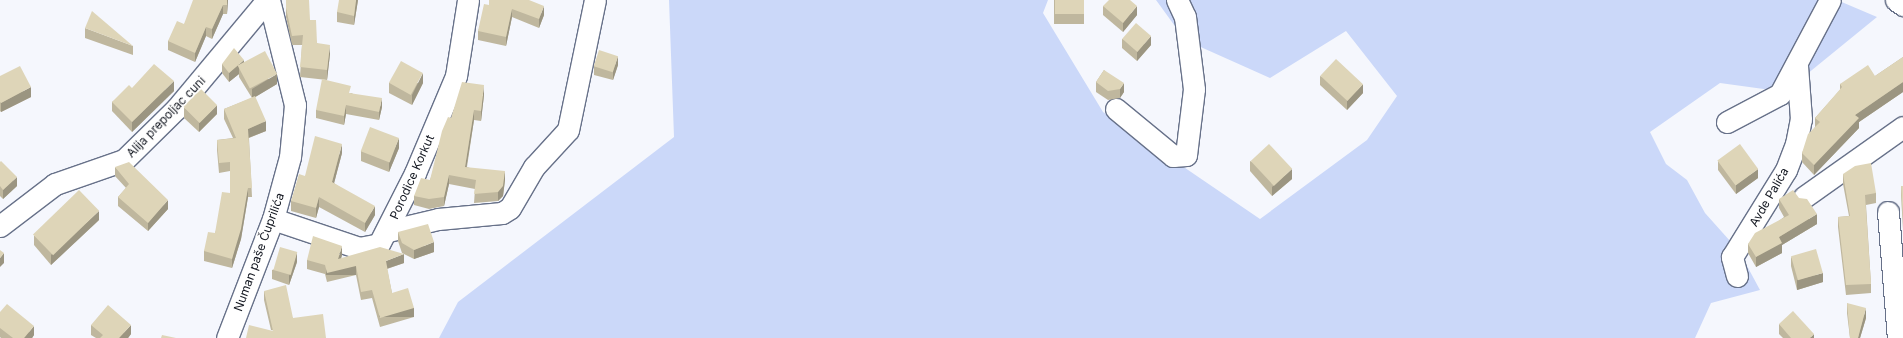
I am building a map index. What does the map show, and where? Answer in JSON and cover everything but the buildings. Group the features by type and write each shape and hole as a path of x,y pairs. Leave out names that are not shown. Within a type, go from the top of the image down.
{"street":[{"name":"Numan paše Čuprilića","path":"227,338 273,219 290,158 295,105 268,0"},
{"name":"Alija prepoljac cuni","path":"0,226 55,184 124,160 224,55 268,0"},
{"name":"Porodice Korkut","path":"273,219 359,248 379,244 388,231 456,76 468,0"},
{"path":"388,231 510,208 534,167 568,130 595,0"},
{"path":"1116,109 1172,156 1186,155 1194,89 1185,17 1177,0"},
{"path":"1727,122 1780,94 1797,66 1830,0"},
{"name":"Avde Palića","path":"1737,276 1732,257 1786,170 1796,144 1801,119 1797,66"},
{"path":"1804,197 1903,127"},
{"path":"1888,212 1898,338"}],"shaded area":[{"path":"669,0 1048,0 1043,13 1103,112 1260,219 1367,140 1397,96 1346,31 1270,78 1185,40 1156,0 1837,0 1877,17 1785,92 1720,83 1650,132 1666,164 1687,180 1705,213 1739,251 1760,290 1711,303 1695,338 439,338 458,302 674,137"}]}
